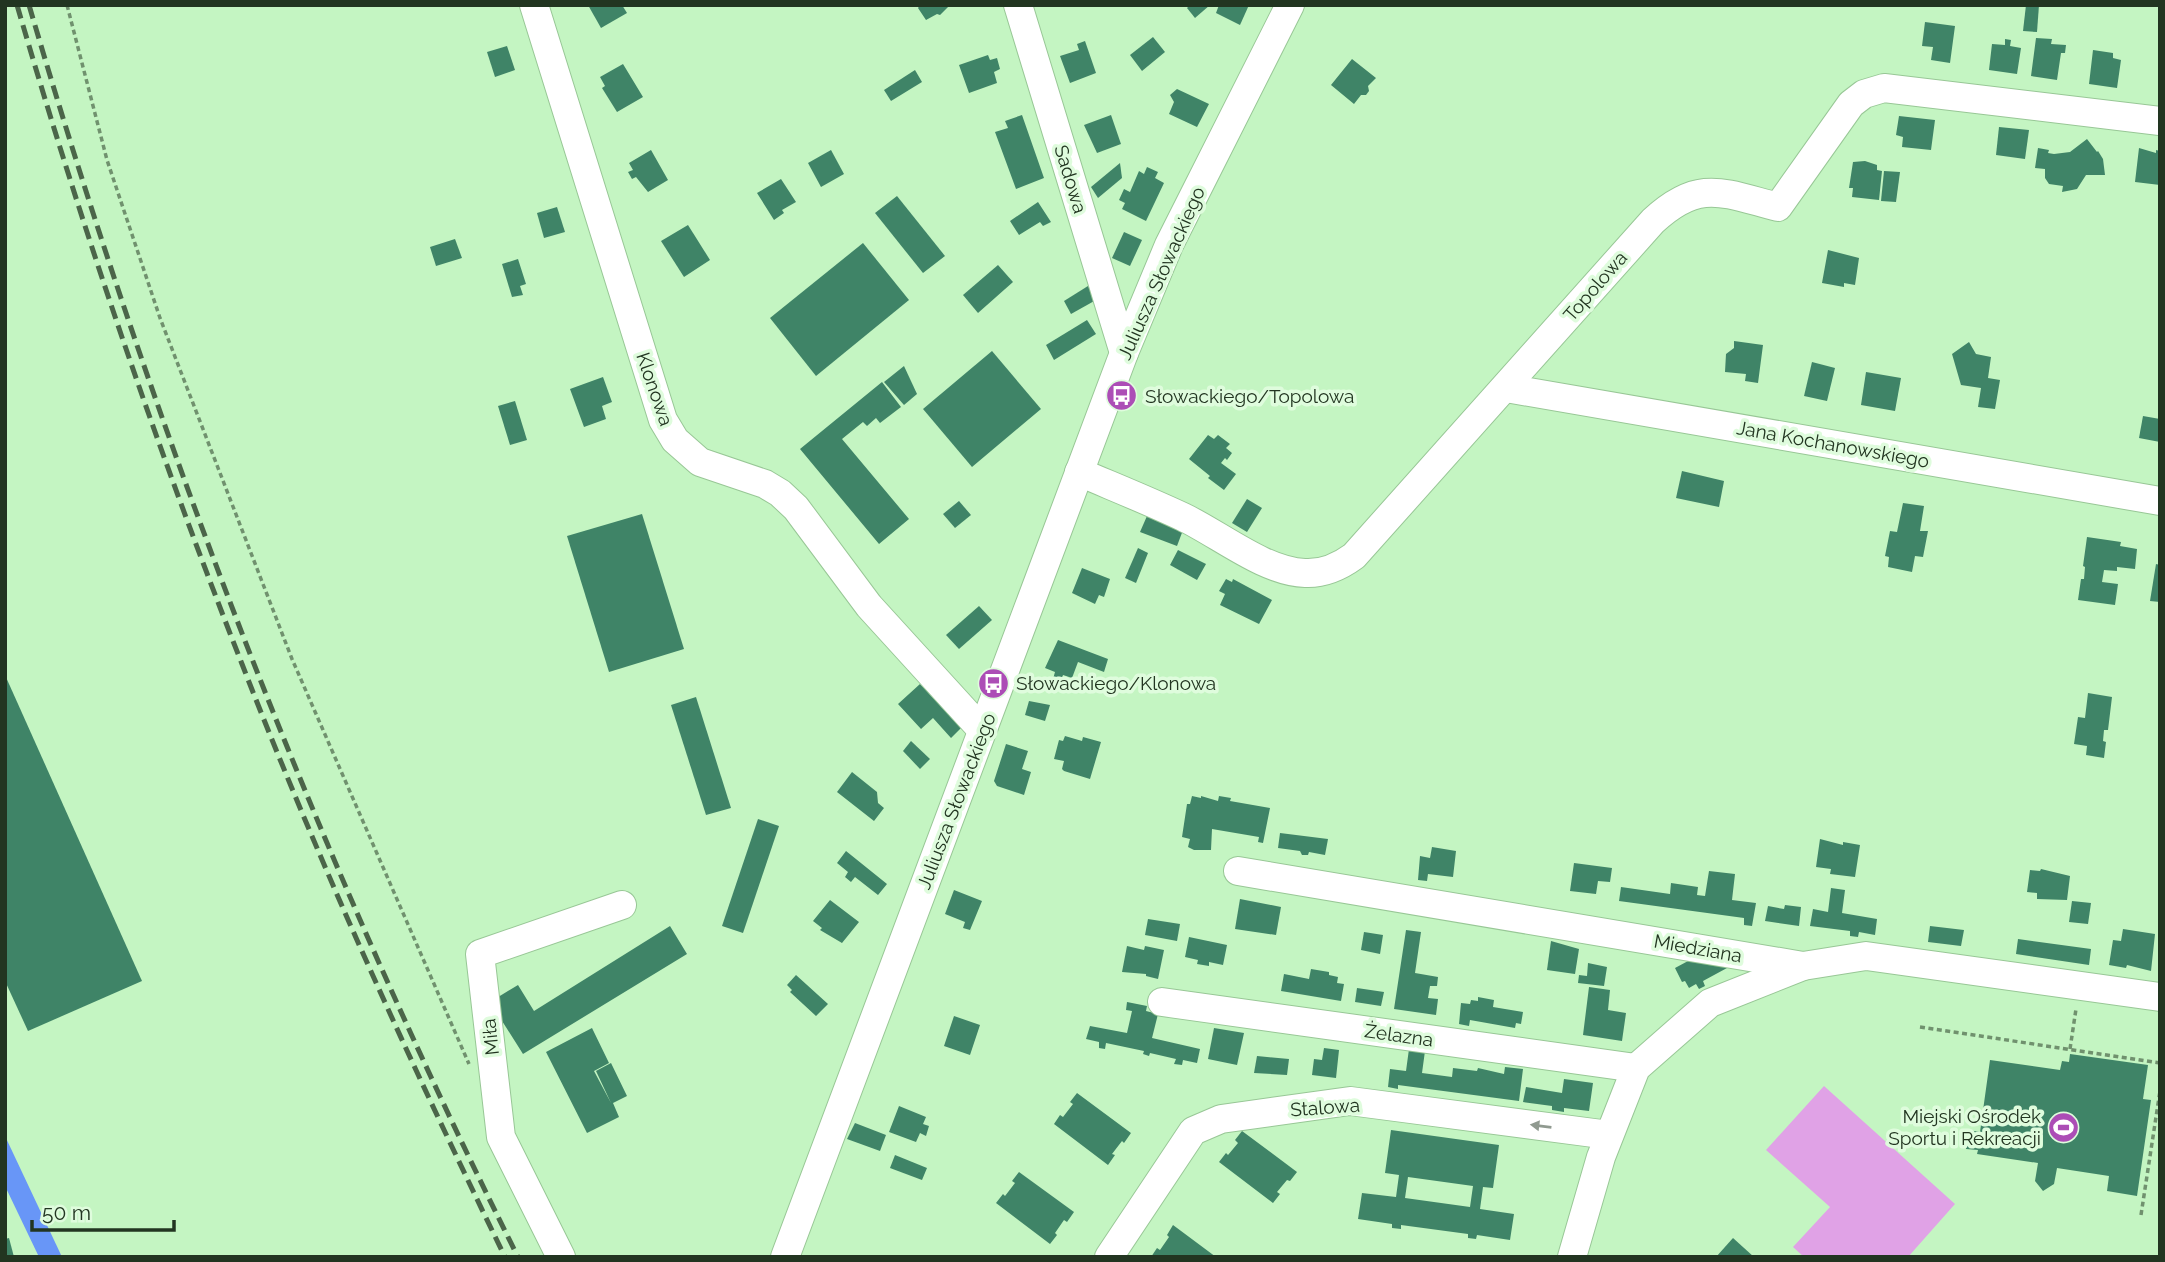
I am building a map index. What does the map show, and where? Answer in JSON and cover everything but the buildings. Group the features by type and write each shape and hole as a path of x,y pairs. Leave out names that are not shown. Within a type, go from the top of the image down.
{"street":[{"name":"Klonowa","path":"534,5 663,420 675,439 700,462 765,484 780,492 796,508 869,606 982,730"},
{"name":"Sadowa","path":"1018,5 1124,353"},
{"name":"Juliusza Słowackiego","path":"785,1257 1124,353 1169,245 1290,5"},
{"name":"Topolowa","path":"1079,472 1184,517 1271,565 1302,573 1317,573 1342,565 1354,556 1672,203 1693,194 1717,192 1778,207 1851,104 1864,94 1884,88 2160,121"},
{"name":"Jana Kochanowskiego","path":"1506,388 2160,501"},
{"name":"Miedziana","path":"1238,871 1803,966 1866,956 2160,997"},
{"name":"Miła","path":"561,1257 501,1137 480,954 622,905"},
{"path":"1572,1257 1609,1135 1636,1068 1710,1003 1803,966"},
{"name":"Żelazna","path":"1163,1002 1636,1068"},
{"name":"Stalowa","path":"1109,1257 1193,1131 1221,1119 1350,1101 1609,1135"}],"path":[{"path":"67,5 107,160 160,318 292,659 474,1075"},
{"path":"2070,1049 2079,986"},
{"path":"1920,1027 2160,1063"},
{"path":"2141,1215 2160,1091"}],"shaded area":[{"path":"1824,1086 1955,1204 1908,1257 1804,1257 1793,1247 1830,1207 1766,1150"}],"water":[{"path":"5,1136 62,1257 39,1257 5,1186"}],"railway":[{"path":"17,5 122,337 242,664 367,963 505,1257"},
{"path":"29,5 130,326 245,642 375,953 444,1106 518,1257"}],"place":[{"name":"Słowackiego/Topolowa","path":"1122,396"},
{"name":"Słowackiego/Klonowa","path":"993,683"},
{"name":"Miejski Ośrodek Sportu i Rekreacji","path":"2064,1127"}]}
